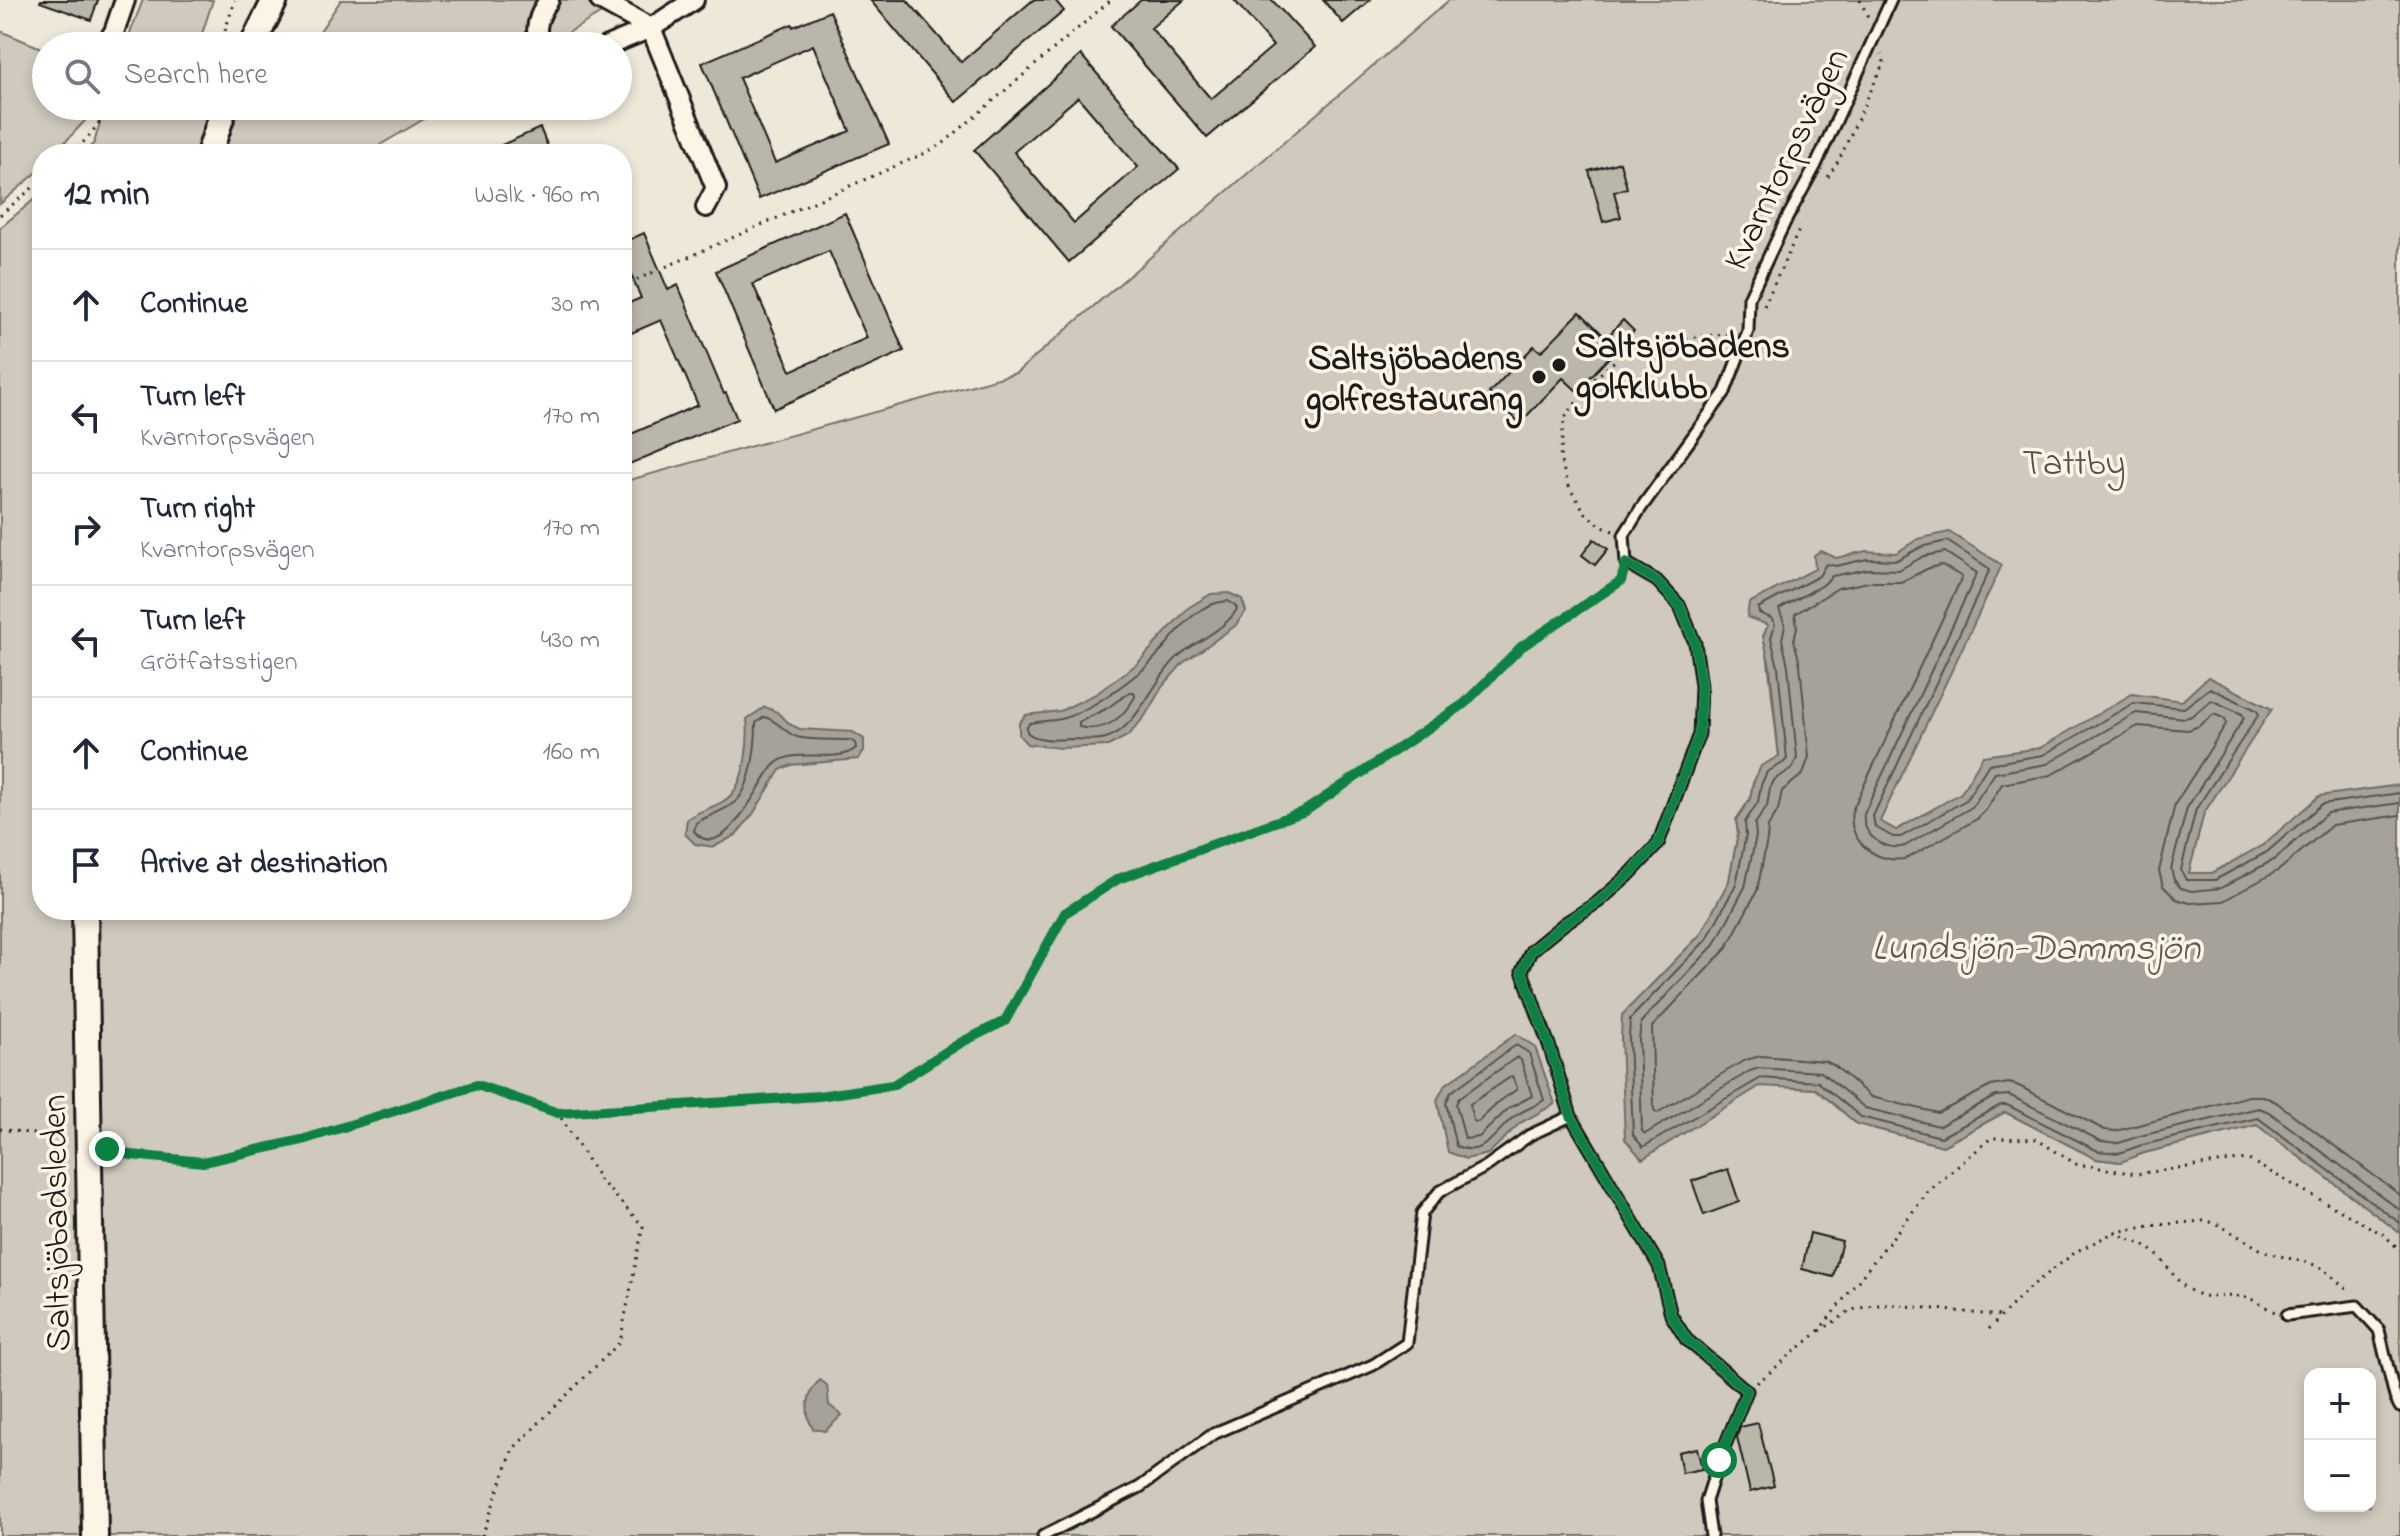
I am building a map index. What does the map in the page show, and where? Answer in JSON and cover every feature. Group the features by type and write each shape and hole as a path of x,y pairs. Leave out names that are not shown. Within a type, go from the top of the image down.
{"main road":[{"path":"247,32 256,0"},
{"path":"259,32 275,0"},
{"path":"212,144 220,120"},
{"name":"Saltsjöbadsleden","path":"85,920 95,1536"}],"street":[{"path":"114,32 125,0"},
{"path":"536,32 541,11 549,0"},
{"path":"600,0 651,28 716,188 706,207"},
{"path":"632,36 651,28 694,0"}],"lane":[{"name":"Kvarntorpsvägen","path":"1624,535 1725,392 1748,331 1749,298 1816,165 1891,0"},
{"path":"1624,535 1626,563 1657,581 1680,606 1695,643 1701,686 1699,734 1658,844 1598,902 1565,923 1531,951 1522,971 1571,1116 1659,1266 1671,1315 1686,1339 1747,1391 1706,1501 1711,1536"},
{"path":"1043,1536 1140,1487 1213,1434 1373,1365 1407,1343 1422,1213 1439,1192 1487,1166 1530,1135 1571,1116"},
{"path":"2287,1315 2357,1306 2379,1330 2400,1407"}],"path":[{"path":"225,32 235,0"},
{"path":"632,282 937,146 1111,0"},
{"path":"81,144 101,120"},
{"path":"0,215 32,188"},
{"path":"1624,535 1603,527 1587,515 1570,489 1560,459 1564,419 1591,382 1627,350 1668,340 1748,331"},
{"path":"107,1149 131,1155 203,1162 302,1140 477,1085 558,1113 819,1096 893,1085 962,1042 1005,1021 1065,913 1118,879 1305,811 1464,704 1521,647 1621,581 1626,563"},
{"path":"482,1536 513,1449 620,1342 643,1226 600,1180 558,1113"},
{"path":"0,1129 61,1138"},
{"path":"1817,1333 1929,1191 1991,1138 2036,1139 2076,1164 2136,1174 2247,1159 2384,1235 2400,1250"},
{"path":"1989,1329 2029,1288 2077,1251 2115,1232 2203,1221 2216,1223 2265,1252 2319,1266 2345,1287 2357,1306"},
{"path":"2115,1232 2150,1249 2194,1294 2209,1298 2252,1299 2287,1315"},
{"path":"1747,1391 1817,1333 1852,1310 1873,1305 1898,1305 2003,1317"}],"green space":[{"path":"143,0 213,0 203,32 130,32"},
{"path":"341,0 623,0 569,32 319,32"},
{"name":"Tattby","path":"1449,0 2400,0 2400,1022 1865,963 1767,653 1779,757 1753,783 1750,799 1736,820 1738,833 1729,881 1700,935 1622,1015 1642,1159 1760,1085 1816,1089 1857,1124 1943,1146 2005,1112 2096,1159 2120,1162 2144,1153 2257,1125 2400,1233 2400,1536 0,1536 0,228 32,201 32,920 632,920 632,479 1016,373"},
{"path":"0,31 32,44 32,120 86,120 63,144 32,144 32,177 0,204"},
{"path":"101,120 422,120 382,144 94,143"}],"water":[{"name":"Lundsjön-Dammsjön","path":"1949,532 2002,565 1880,821 1896,830 1961,793 1983,756 2040,748 2132,694 2182,701 2208,677 2272,709 2204,813 2189,873 2212,873 2263,845 2319,796 2400,785 2400,1233 2257,1125 2144,1153 2121,1162 2096,1159 2005,1112 1943,1146 1857,1124 1816,1089 1760,1086 1642,1159 1625,1139 1622,1015 1700,935 1729,881 1738,833 1736,820 1750,799 1761,766 1779,756 1770,667 1763,636 1768,625 1747,617 1749,603 1815,569 1814,555 1821,551 1836,558 1866,551 1896,553 1918,539"},
{"path":"1229,593 1242,599 1246,611 1235,626 1183,663 1162,687 1145,716 1129,735 1108,746 1060,748 1027,744 1019,735 1019,723 1026,715 1060,711 1096,694 1137,664 1188,608 1211,594"},
{"path":"765,707 800,729 853,732 864,739 864,751 858,759 791,765 780,770 736,835 714,847 695,844 685,834 687,819 722,802 737,787 747,747 747,719"},
{"path":"1516,1034 1535,1047 1555,1104 1520,1123 1488,1154 1466,1159 1448,1152 1437,1100 1445,1085"},
{"path":"820,1380 827,1385 829,1405 842,1415 825,1431 813,1429 808,1410 809,1397"}],"building":[{"path":"41,0 98,0 91,20"},
{"path":"870,0 907,0 961,62 1033,0 1055,0 1064,11 956,102"},
{"path":"1141,0 1184,0 1151,28 1211,99 1273,46 1234,0 1272,0 1315,47 1207,138 1111,26"},
{"path":"1323,0 1370,0 1343,23"},
{"path":"830,11 889,144 759,199 702,63 792,24 793,27","holes":["813,45 850,131 775,163 739,78"]},
{"path":"1081,55 1179,169 1069,262 974,150","holes":["1078,97 1138,167 1074,223 1014,152"]},
{"path":"540,128 547,144 504,144"},
{"path":"1620,162 1627,188 1614,192 1621,217 1603,222 1589,171"},
{"path":"845,213 904,351 774,409 716,271","holes":["829,251 867,338 791,371 753,284"]},
{"path":"644,233 668,290 678,285 737,419 632,463 632,434 698,405 661,320 632,333 632,302 641,298 632,277 632,238"},
{"name":"Saltsjöbadens golfklubb","path":"1580,312 1606,338 1623,320 1634,331 1577,391 1563,378 1520,423 1489,393 1534,346 1541,352"},
{"path":"1594,539 1608,549 1595,565 1582,555"},
{"path":"1728,1169 1739,1202 1704,1215 1692,1181"},
{"path":"1810,1233 1842,1241 1833,1277 1802,1269"},
{"path":"1758,1423 1774,1486 1750,1492 1737,1437 1740,1427"},
{"path":"1697,1448 1702,1469 1682,1473 1678,1452"}],"place":[{"name":"Saltsjöbadens golfklubb","path":"1559,365"},
{"name":"Saltsjöbadens golfrestaurang","path":"1539,377"}],"route":[{"path":"107,1149 131,1155 203,1162 302,1140 477,1085 558,1113 819,1096 893,1085 962,1042 1005,1021 1065,913 1118,879 1305,811 1464,704 1521,647 1621,581 1626,563 1657,581 1680,606 1695,643 1701,686 1699,734 1658,844 1598,902 1565,923 1531,951 1522,971 1571,1116 1659,1266 1671,1315 1686,1339 1747,1391 1719,1460"}]}
